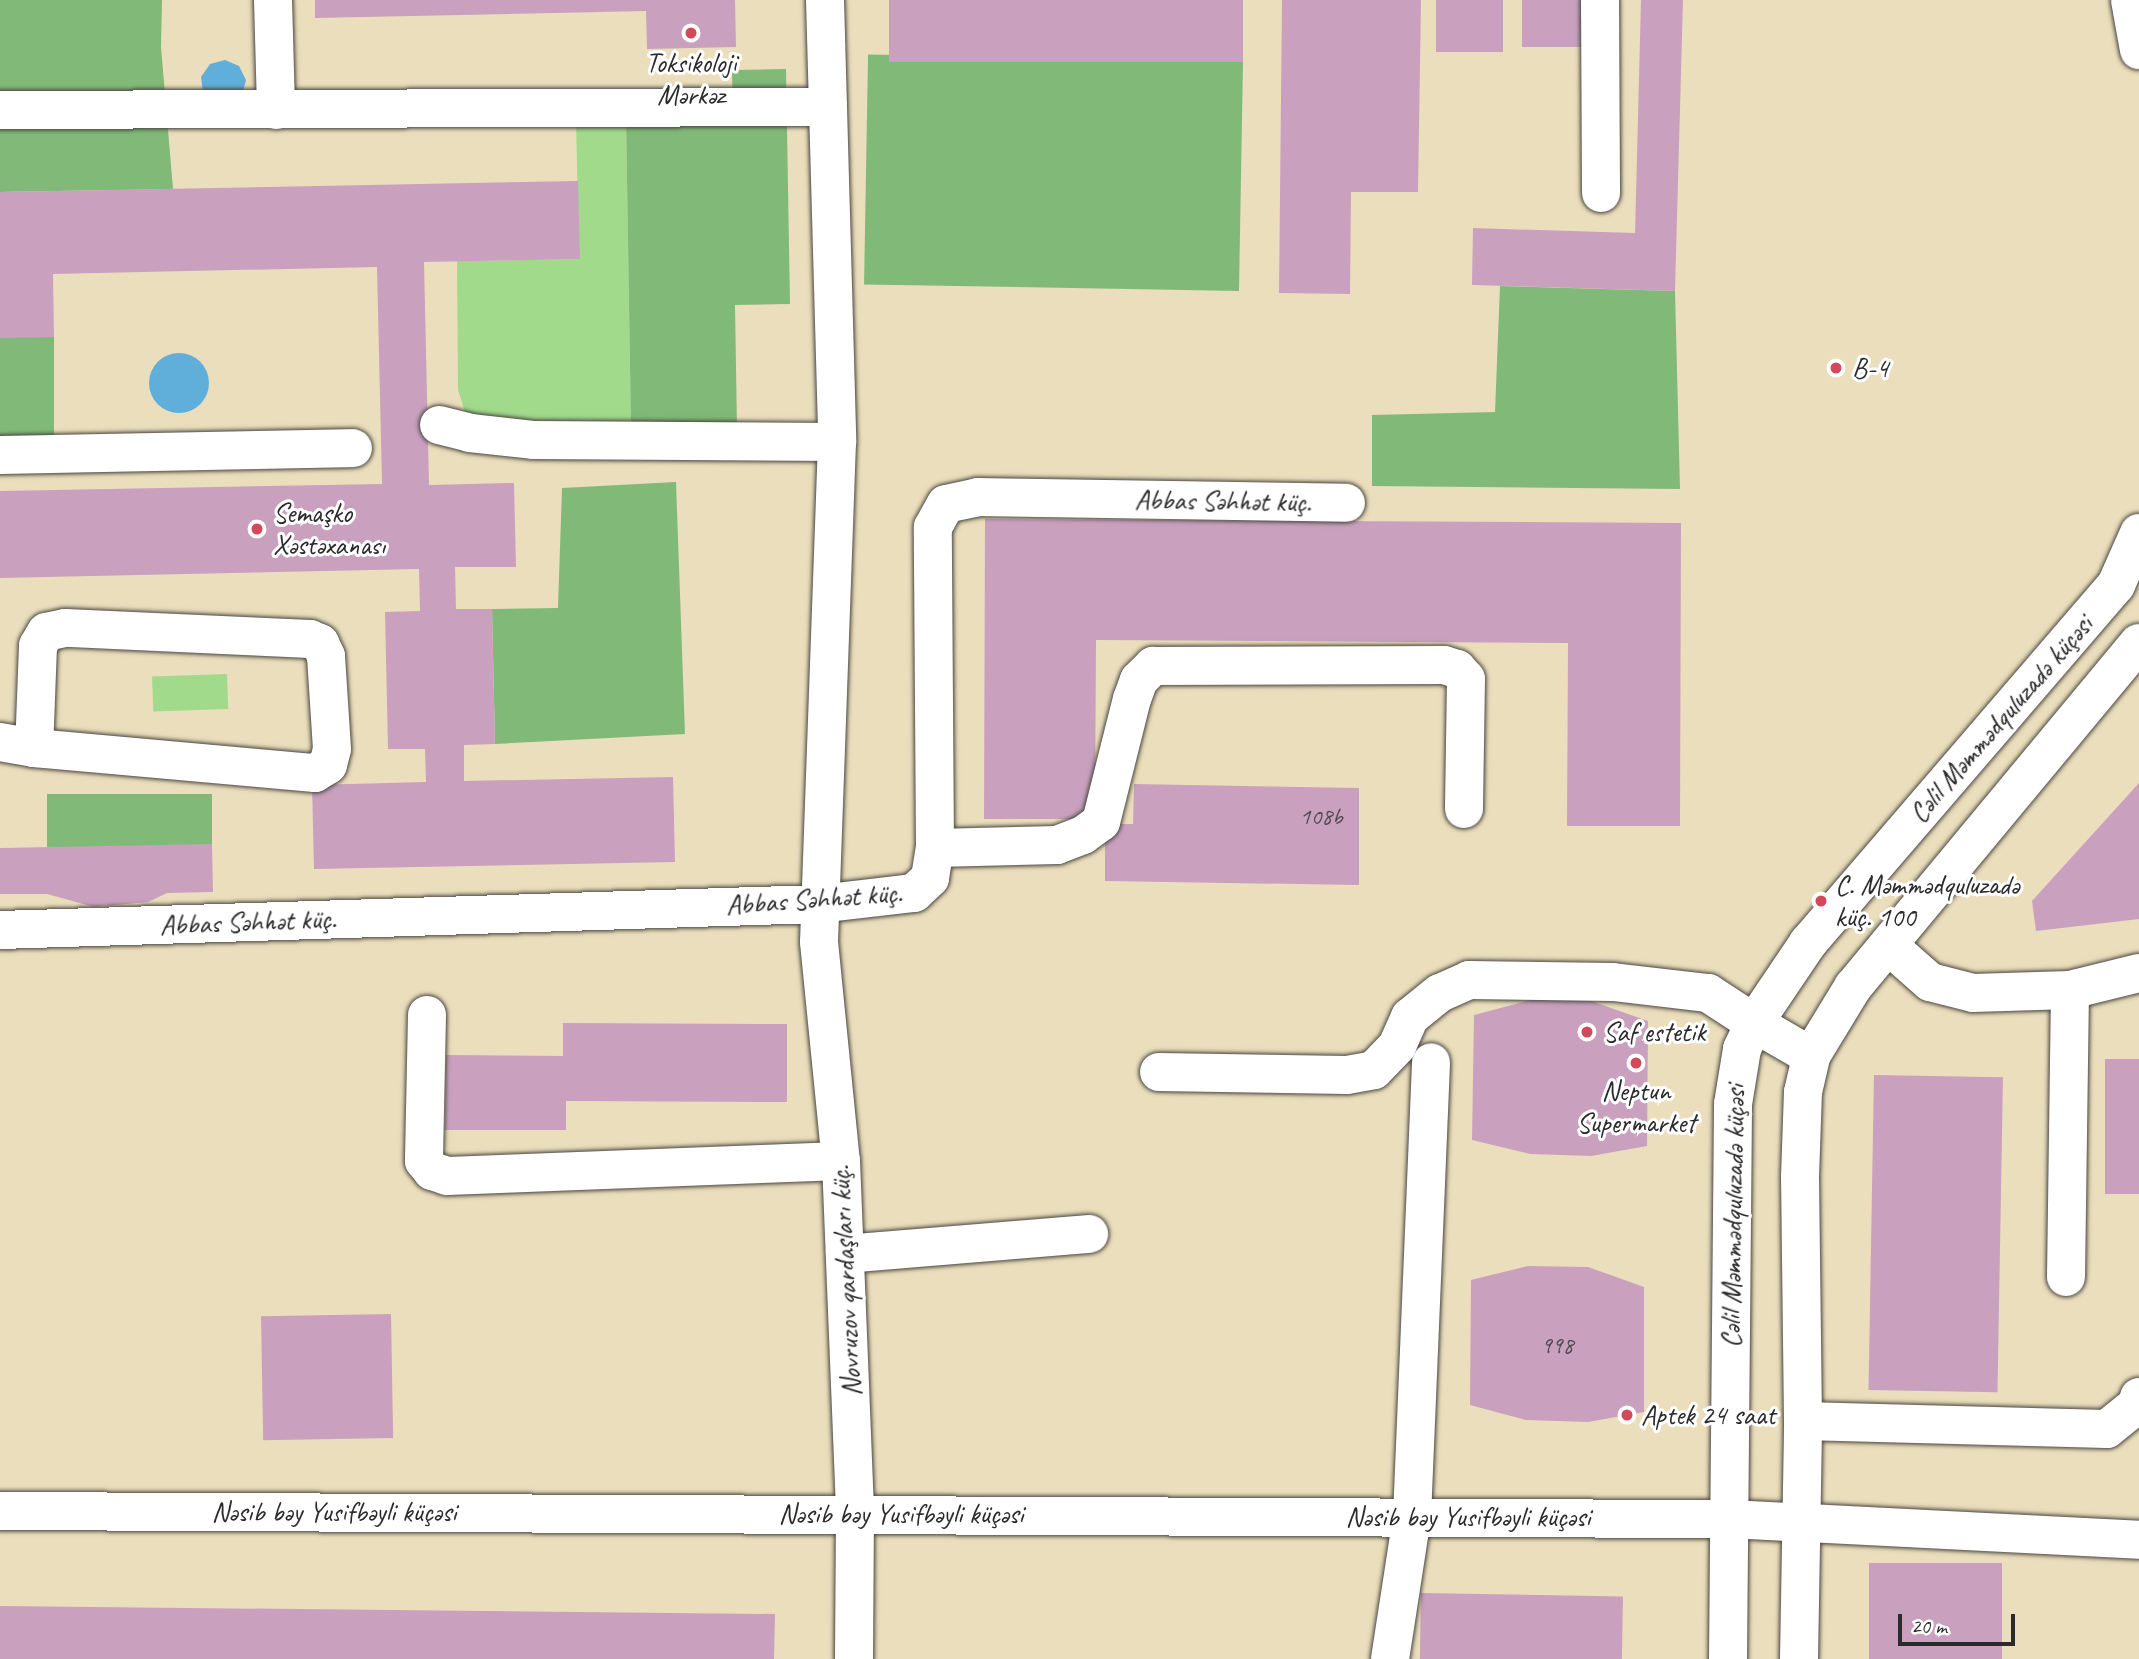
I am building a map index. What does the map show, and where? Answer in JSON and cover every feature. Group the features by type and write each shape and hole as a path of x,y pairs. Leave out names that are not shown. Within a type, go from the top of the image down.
{"street":[{"path":"273,0 276,110"},
{"name":"Novruzov qardaşları küç.","path":"825,0 837,443 819,904 841,1161 855,1514 854,1659"},
{"path":"1600,0 1601,193"},
{"path":"2130,0 2139,50"},
{"path":"0,110 828,107"},
{"path":"439,425 470,433 533,440 837,443"},
{"path":"0,455 353,448"},
{"name":"Abbas Səhhət küç.","path":"0,930 819,904 914,894 930,878 934,848 933,527 946,504 978,497 1346,503"},
{"name":"Cəlil Məmmədquluzadə küçəsi","path":"1728,1659 1735,1073 1754,1023 1808,943 2116,585 2139,533"},
{"path":"65,628 310,639 320,643 326,656 332,749 328,765 315,773 17,745 37,646 46,632 65,628"},
{"name":"Cəlil Məmmədquluzadə küçəsi","path":"1799,1659 1803,1421 1800,1177 1803,1092 1811,1056 1853,987 2139,643"},
{"path":"934,848 1057,845 1083,835 1101,822 1132,699 1139,680 1153,666 1444,666 1457,669 1466,679 1464,809"},
{"path":"1888,945 1930,982 1973,993 2070,990 2139,973"},
{"path":"1159,1072 1347,1075 1374,1070 1397,1046 1410,1017 1440,993 1469,980 1613,982 1708,993 1811,1056"},
{"path":"2066,1277 2070,990"},
{"path":"426,1015 424,1161 432,1171 447,1176 841,1161"},
{"path":"1390,1659 1412,1517 1431,1062"},
{"path":"845,1254 1089,1234"},
{"path":"1803,1421 2107,1429 2138,1403 2139,1397"},
{"name":"Nəsib bəy Yusifbəyli küçəsi","path":"0,1511 1728,1519 2139,1540"}],"green space":[{"path":"0,0 162,0 161,47 173,189 0,192"},
{"path":"868,54 1243,61 1239,291 864,284"},
{"path":"786,69 790,304 735,305 737,428 631,430 626,117 733,114 732,70"},
{"path":"626,117 631,430 467,418 458,390 457,261 579,259 576,120"},
{"path":"1500,286 1675,291 1680,489 1372,486 1372,415 1495,412"},
{"path":"0,337 54,337 54,439 0,439"},
{"path":"676,482 685,734 495,744 492,609 558,608 562,488"},
{"path":"227,674 228,709 153,712 152,677"},
{"path":"47,794 212,794 212,847 47,847"}],"water":[{"path":"225,60 239,66 246,80 242,95 203,92 201,77 210,64"},
{"path":"179,353 196,358 204,366 209,383 204,400 196,408 179,413 162,408 154,400 149,383 154,366 162,358"}],"building":[{"name":"Toksikoloji Mərkəz","path":"315,0 735,0 736,47 647,49 646,11 315,18"},
{"path":"889,0 1243,0 1243,62 889,62"},
{"path":"1282,0 1421,0 1418,192 1351,192 1350,294 1279,293"},
{"path":"1436,0 1503,0 1503,52 1436,52"},
{"path":"1522,0 1587,0 1587,47 1522,47"},
{"path":"1641,0 1683,0 1675,291 1472,285 1473,228 1635,233"},
{"name":"Semaşko Xəstəxanası","path":"578,181 580,259 424,262 429,485 514,483 516,567 455,567 456,609 492,609 495,744 464,745 464,781 673,777 675,862 314,869 312,785 426,782 425,749 388,749 385,612 420,611 419,569 0,578 0,491 382,484 377,267 53,274 54,337 0,338 0,192"},
{"path":"985,519 1681,523 1680,826 1567,826 1568,643 1096,640 1095,819 984,819"},
{"path":"2139,783 2139,919 2036,931 2032,901"},
{"path":"1134,784 1359,788 1359,885 1105,881 1105,824 1133,824"},
{"path":"212,844 213,892 167,893 148,902 94,907 47,894 0,894 0,848"},
{"path":"1531,1000 1591,1001 1648,1021 1647,1146 1591,1156 1530,1154 1472,1140 1474,1015"},
{"path":"563,1023 787,1024 787,1102 566,1101 566,1130 445,1130 446,1055 563,1056"},
{"path":"2105,1059 2139,1059 2139,1194 2105,1194"},
{"path":"1874,1075 2003,1077 1997,1392 1869,1390"},
{"path":"1528,1266 1588,1267 1644,1287 1644,1412 1588,1422 1526,1420 1470,1405 1471,1280"},
{"path":"391,1314 393,1438 263,1440 261,1316"},
{"path":"1869,1563 2002,1563 2002,1659 1869,1659"},
{"path":"1421,1593 1623,1597 1622,1659 1420,1659"},
{"path":"0,1606 775,1614 774,1659 0,1659"}],"place":[{"name":"Toksikoloji Mərkəz","path":"691,33"},
{"name":"B-4","path":"1836,368"},
{"name":"Semaşko Xəstəxanası","path":"257,529"},
{"name":"C. Məmmədquluzadə küç. 100","path":"1821,901"},
{"name":"Saf estetik","path":"1587,1032"},
{"name":"Neptun Supermarket","path":"1636,1063"},
{"name":"Aptek 24 saat","path":"1627,1415"}]}
